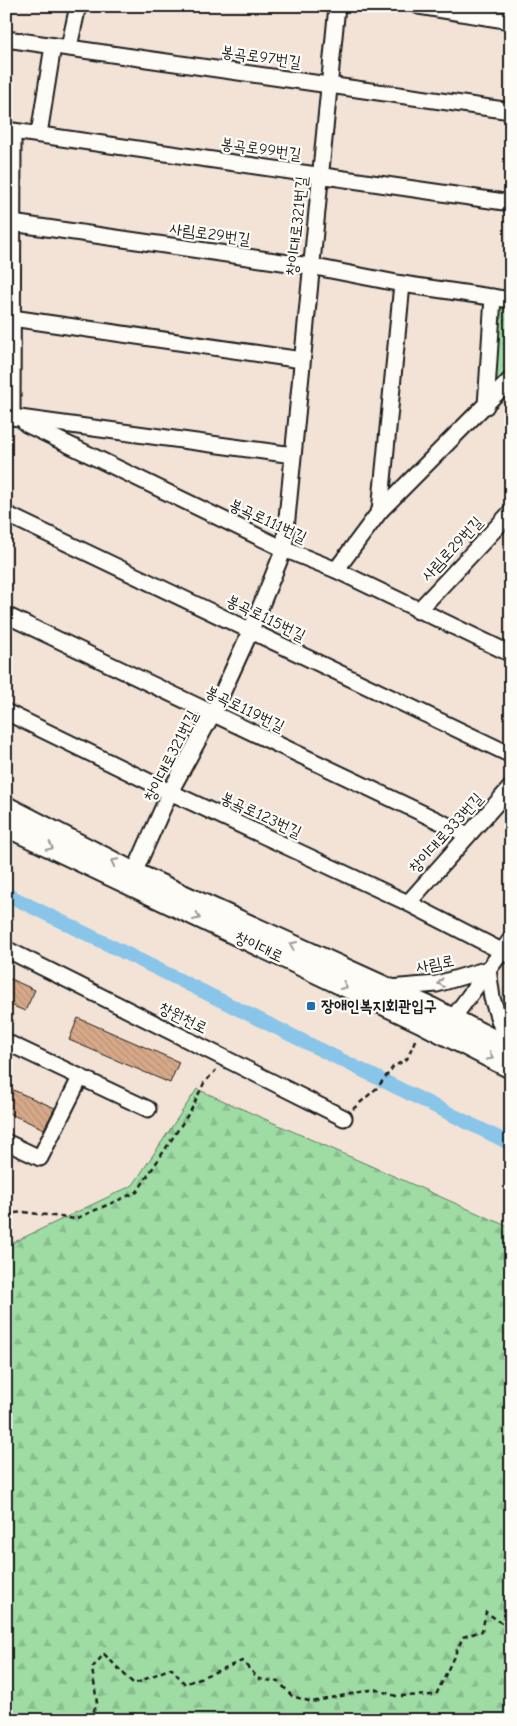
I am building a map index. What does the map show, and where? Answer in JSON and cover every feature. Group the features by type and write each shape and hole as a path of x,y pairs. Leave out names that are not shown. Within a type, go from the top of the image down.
{"main road":[{"name":"창이대로","path":"6,807 134,873 389,988 511,1068"},
{"name":"창이대로","path":"6,826 449,1026 509,1048"}],"street":[{"path":"69,47 78,6"},
{"name":"창이대로321번길","path":"134,873 170,792 213,713 251,630 284,549 310,266 337,6"},
{"path":"419,6 511,21"},
{"name":"봉곡로97번길","path":"6,39 511,111"},
{"path":"39,134 53,46"},
{"path":"10,131 12,318 9,416 293,455"},
{"name":"봉곡로99번길","path":"10,131 511,203"},
{"name":"사림로29번길","path":"12,223 310,266 402,284 511,300"},
{"path":"380,511 402,284"},
{"path":"486,406 493,297"},
{"path":"12,318 302,360"},
{"path":"336,570 380,511 486,406 511,378"},
{"name":"봉곡로111번길","path":"9,416 284,549 336,570 418,611 509,650"},
{"name":"사림로29번길","path":"418,611 511,512"},
{"name":"봉곡로115번길","path":"6,514 511,755"},
{"name":"봉곡로119번길","path":"6,615 468,835"},
{"name":"봉곡로123번길","path":"6,712 170,792 408,902 505,954"},
{"name":"창이대로333번길","path":"408,902 511,787"},
{"path":"449,1026 488,969 505,954 511,939"},
{"name":"창원천로","path":"6,950 344,1118"},
{"path":"488,969 492,998 509,1048"},
{"name":"사림로","path":"389,988 437,984 488,969"},
{"path":"6,1042 148,1109"},
{"path":"6,1142 40,1158 80,1078"}],"path":[{"path":"359,1104 378,1087 393,1067 407,1059"},
{"path":"6,1214 24,1212 75,1219 137,1192 191,1110 204,1083 213,1071 235,1064"},
{"path":"90,1720 97,1703 92,1668 104,1654 134,1684 171,1668 185,1684 242,1661 259,1679 279,1682 292,1696 312,1702 375,1689 396,1696 436,1695 463,1637 482,1631 486,1612 503,1624 511,1621"}],"green space":[{"path":"496,300 511,302 511,372 491,395"},
{"path":"197,1089 511,1228 511,1720 6,1720 6,1246 133,1185"}],"building":[{"path":"6,977 35,990 25,1011 6,1003"},
{"path":"78,1018 179,1062 170,1083 69,1040"},
{"path":"6,1087 55,1108 44,1129 6,1112"}],"waterway":[{"path":"6,894 511,1144"}],"place":[{"name":"장애인복지회관입구","path":"311,1006"}]}
